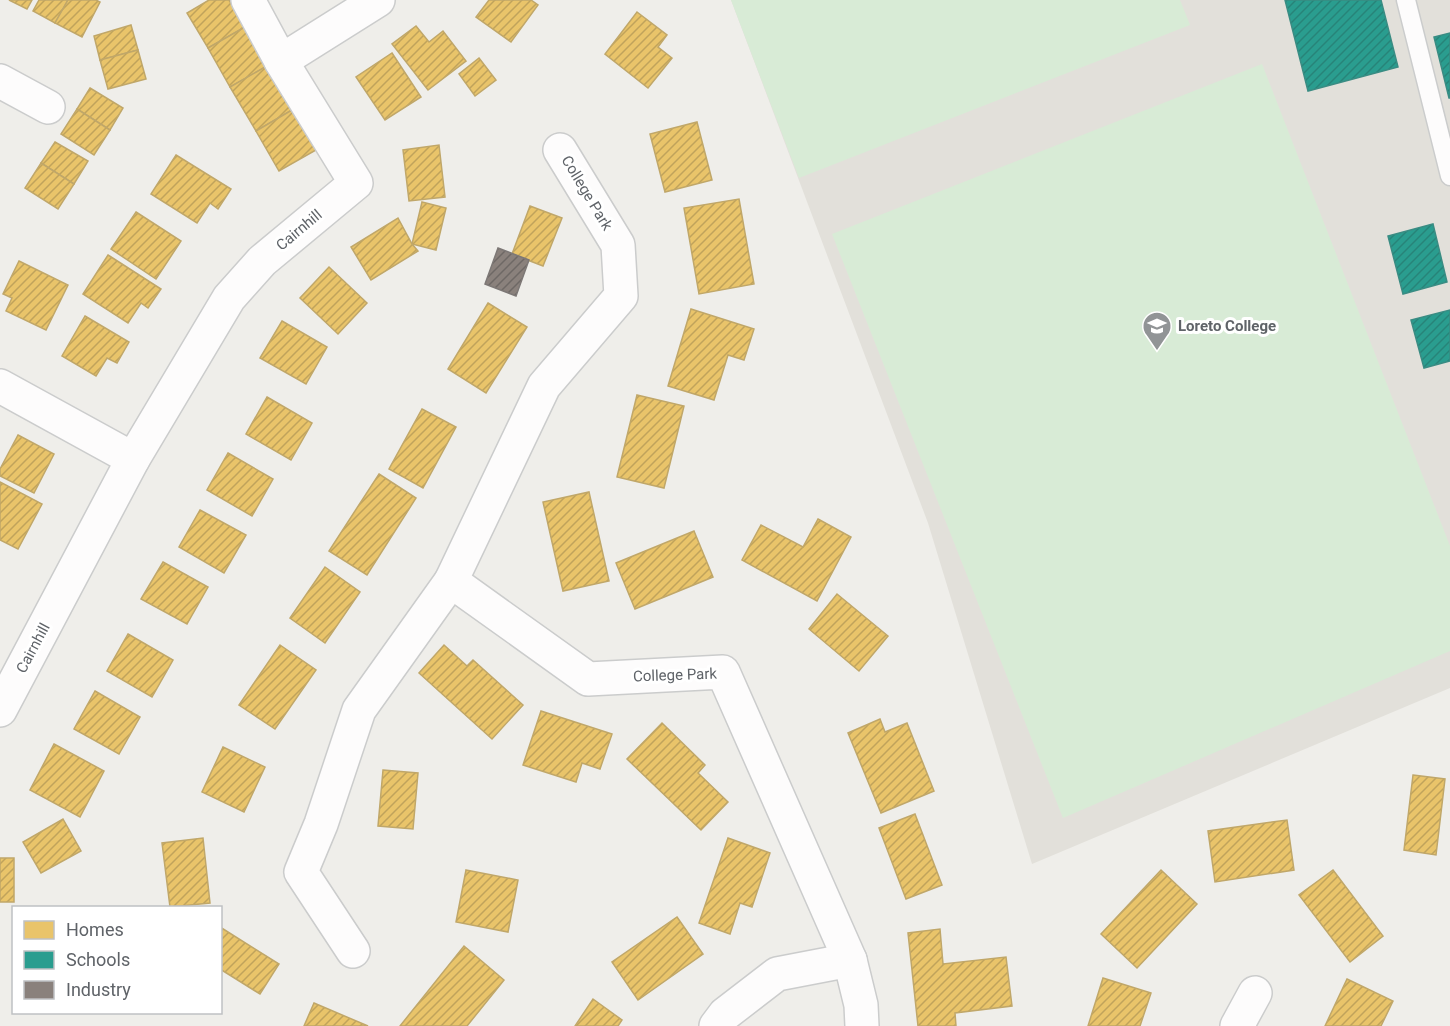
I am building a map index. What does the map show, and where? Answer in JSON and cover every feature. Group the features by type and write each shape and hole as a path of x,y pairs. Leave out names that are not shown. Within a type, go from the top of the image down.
{"street":[{"name":"Cairnhill","path":"0,710 133,459 229,298 262,261 356,183 281,61 248,0"},
{"path":"281,61 378,0"},
{"path":"0,81 48,107"},
{"name":"College Park","path":"353,951 301,872 321,824 359,710 451,581 543,386 621,296 618,245 560,150"},
{"path":"0,386 133,459"},
{"name":"College Park","path":"451,581 588,679 723,672 850,960 861,1005 862,1026"},
{"path":"716,1026 725,1014 777,974 850,960"},
{"path":"1237,1026 1255,993"}],"lane":[{"path":"1406,0 1450,176"}],"shaded area":[{"name":"Loreto College","path":"731,0 1450,0 1450,688 1032,864 928,523"}],"green space":[{"path":"731,0 1180,0 1190,25 799,178"},
{"name":"Loreto College","path":"1262,64 1450,546 1450,651 1063,818 832,234"}],"building: Homes":[{"path":"9,0 32,0 27,9"},
{"path":"39,0 68,0 55,23 33,11"},
{"path":"68,0 100,2 82,37 55,23"},
{"path":"209,0 229,0 245,27 208,48 187,13"},
{"path":"489,0 531,0 538,5 511,42 476,17"},
{"path":"637,12 667,35 658,47 672,58 648,88 605,54"},
{"path":"131,25 138,50 100,60 94,36"},
{"path":"416,26 429,42 443,31 466,61 428,90 392,44"},
{"path":"245,27 267,66 230,87 208,48"},
{"path":"138,50 146,79 108,89 100,60"},
{"path":"392,53 421,97 385,120 356,77"},
{"path":"479,58 496,80 475,96 459,74"},
{"path":"267,66 292,110 256,131 230,87"},
{"path":"90,88 123,108 110,130 77,109"},
{"path":"77,109 110,130 94,155 61,134"},
{"path":"292,110 316,150 279,171 256,131"},
{"path":"697,122 712,180 665,192 650,134"},
{"path":"55,142 88,161 74,184 41,163"},
{"path":"439,145 445,197 409,201 403,150"},
{"path":"176,155 231,189 218,209 210,203 197,223 151,194"},
{"path":"41,163 74,184 58,209 25,188"},
{"path":"739,199 754,284 699,294 684,208"},
{"path":"422,202 446,208 436,250 412,244"},
{"path":"530,206 562,218 543,266 512,254"},
{"path":"136,212 181,241 156,279 111,249"},
{"path":"398,218 418,251 371,280 351,247"},
{"path":"108,255 161,289 148,308 141,303 128,323 83,294"},
{"path":"19,261 68,285 46,330 6,311 12,298 3,294"},
{"path":"329,267 367,303 338,334 300,298"},
{"path":"488,303 527,327 486,393 448,369"},
{"path":"691,309 754,329 744,360 728,355 714,400 668,386"},
{"path":"85,316 129,342 117,363 107,358 96,376 62,356"},
{"path":"282,321 327,347 306,384 260,358"},
{"path":"637,395 684,406 664,488 617,477"},
{"path":"267,397 312,423 291,460 246,434"},
{"path":"422,409 456,427 423,488 389,469"},
{"path":"18,435 54,454 34,493 0,476 0,469"},
{"path":"228,453 273,479 252,516 207,490"},
{"path":"379,474 416,498 367,575 329,551"},
{"path":"0,482 42,504 18,549 0,540"},
{"path":"589,492 609,581 563,591 543,502"},
{"path":"200,510 246,535 224,573 179,547"},
{"path":"818,519 851,537 817,601 742,560 761,525 803,547"},
{"path":"694,531 713,577 635,609 616,563"},
{"path":"163,562 208,587 187,624 141,599"},
{"path":"325,567 360,592 325,643 290,618"},
{"path":"837,594 888,636 859,671 809,629"},
{"path":"128,634 173,660 152,697 107,671"},
{"path":"280,645 316,670 275,729 239,705"},
{"path":"444,645 467,666 473,660 523,705 492,739 419,673"},
{"path":"95,691 140,717 119,754 74,729"},
{"path":"541,711 612,734 600,769 582,763 576,782 523,765"},
{"path":"880,719 885,732 907,723 934,791 881,813 848,733"},
{"path":"662,723 705,765 698,773 728,802 701,830 627,759"},
{"path":"54,744 104,771 80,817 30,790"},
{"path":"223,747 265,767 244,812 202,792"},
{"path":"383,770 418,773 413,829 378,826"},
{"path":"1413,775 1445,779 1436,855 1404,850"},
{"path":"915,814 942,885 906,899 879,828"},
{"path":"63,819 81,851 41,873 23,842"},
{"path":"1287,820 1294,870 1215,882 1208,831"},
{"path":"203,838 210,903 170,906 162,843"},
{"path":"728,838 770,853 752,907 740,903 730,934 699,923"},
{"path":"0,858 14,858 14,902 0,902"},
{"path":"466,870 518,880 508,932 456,922"},
{"path":"1161,870 1197,904 1137,968 1101,934"},
{"path":"1333,870 1383,936 1350,962 1299,895"},
{"path":"677,917 703,954 638,1000 612,962"},
{"path":"222,928 279,964 260,994 222,970"},
{"path":"940,929 943,964 1006,957 1012,1006 955,1013 956,1026 918,1026 908,933"},
{"path":"464,946 504,980 467,1026 400,1026"},
{"path":"1103,978 1151,993 1140,1026 1088,1026"},
{"path":"1347,979 1393,1001 1381,1026 1325,1026"},
{"path":"593,999 622,1020 618,1026 575,1026"},
{"path":"314,1003 368,1026 304,1026"}],"building: Schools":[{"path":"1285,0 1381,0 1398,67 1308,91"},
{"path":"1450,33 1450,98 1449,98 1434,37"},
{"path":"1433,224 1447,282 1403,294 1388,236"},
{"path":"1450,310 1450,361 1424,368 1411,320"}],"building: Industry":[{"path":"498,248 529,260 516,296 485,284"}],"place":[{"name":"Loreto College","path":"1157,352"}]}
